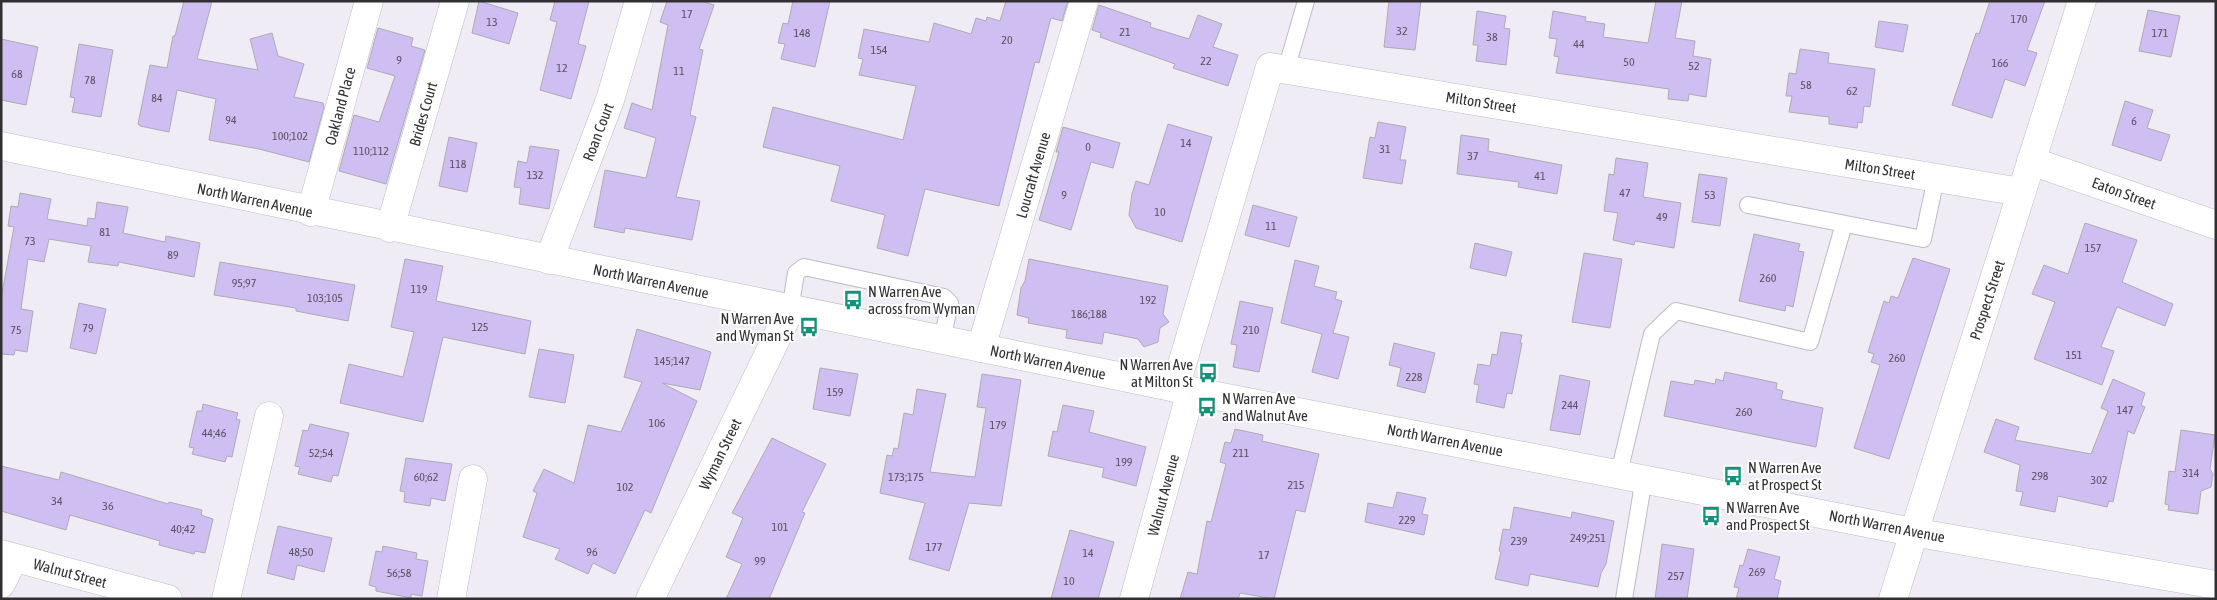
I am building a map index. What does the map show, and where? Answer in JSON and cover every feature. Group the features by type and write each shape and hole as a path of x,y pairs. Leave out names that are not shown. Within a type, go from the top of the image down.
{"street":[{"name":"Oakland Place","path":"311,212 369,1"},
{"name":"Brides Court","path":"390,228 455,1"},
{"name":"Roan Court","path":"549,260 610,100 639,1"},
{"name":"Loucraft Avenue","path":"981,348 1084,1"},
{"name":"Prospect Street","path":"1892,599 2082,1"},
{"name":"Milton Street","path":"1183,390 1270,67 2021,192"},
{"name":"North Warren Avenue","path":"1,146 311,212 1183,390 1913,532 2216,585"},
{"name":"Eaton Street","path":"2031,161 2216,225"},
{"name":"Wyman Street","path":"650,599 790,310"},
{"name":"Walnut Avenue","path":"1134,599 1183,390"},
{"path":"226,599 269,416"},
{"path":"450,599 473,479"},
{"path":"1,584 8,556"},
{"name":"Walnut Street","path":"8,556 168,599"}],"lane":[{"path":"1286,70 1306,1"},
{"path":"1748,204 1923,239 1936,178"},
{"path":"1624,599 1632,476 1652,334 1676,311 1810,342 1844,224"},
{"path":"790,310 796,273 804,267 944,297 950,303 942,340"}],"building":[{"path":"184,1 212,1 197,59 258,70 250,39 272,33 278,56 304,64 294,97 323,103 324,107 309,162 259,149 209,140 216,99 177,90 169,132 138,124 150,65 167,68 173,36 175,36"},
{"path":"479,1 518,13 509,44 472,33"},
{"path":"555,1 589,1 578,44 586,46 571,99 540,90 557,22 550,20"},
{"path":"667,1 701,1 714,5 699,49 703,50 690,115 696,117 676,197 700,201 692,240 625,228 624,233 594,227 605,170 646,178 656,138 624,128 632,103 652,110 668,25 660,22"},
{"path":"793,1 830,1 815,67 781,59 785,44 778,43 783,23 788,24"},
{"path":"1006,1 1068,1 1062,21 1051,18 1039,63 1035,62 999,206 925,189 908,256 877,248 885,215 831,201 840,166 763,147 773,107 903,140 916,86 859,75 863,59 858,58 864,29 929,42 934,23 971,34 976,18 986,21 987,17 1000,21"},
{"path":"1389,1 1421,1 1415,50 1384,47"},
{"path":"1656,1 1682,1 1675,38 1695,41 1693,56 1711,59 1706,97 1689,94 1688,101 1668,99 1669,89 1556,73 1559,57 1554,56 1557,39 1549,38 1553,11 1586,17 1585,21 1605,24 1603,37 1648,43"},
{"path":"1990,1 2045,1 2027,50 2037,53 2025,86 2005,79 1992,118 1952,105 1976,33 1979,34"},
{"path":"1099,5 1151,23 1150,27 1189,39 1198,15 1222,24 1213,47 1238,55 1228,86 1173,68 1175,64 1100,37 1101,33 1092,30"},
{"path":"2148,10 2180,16 2171,57 2139,51"},
{"path":"1477,11 1506,16 1504,28 1510,29 1506,65 1476,61 1478,45 1473,45"},
{"path":"1879,21 1908,25 1903,52 1875,47"},
{"path":"378,28 413,38 411,46 425,50 386,184 339,171 354,115 379,122 395,76 367,68"},
{"path":"1,39 38,47 26,105 1,100"},
{"path":"79,44 113,50 101,117 72,112 75,98 70,97"},
{"path":"1800,49 1829,53 1828,63 1875,69 1870,107 1864,106 1862,123 1858,122 1857,128 1829,124 1829,117 1789,112 1792,96 1786,96 1789,73 1796,74"},
{"path":"2125,101 2153,110 2147,128 2170,135 2161,161 2112,145"},
{"path":"1378,122 1406,127 1400,160 1406,160 1402,184 1363,178 1370,137 1375,138"},
{"path":"1168,124 1212,137 1182,242 1136,228 1129,215 1136,181 1149,185"},
{"path":"1063,127 1120,143 1113,168 1091,162 1071,230 1039,220 1059,152 1056,152"},
{"path":"1461,135 1489,139 1488,151 1562,165 1557,194 1518,187 1519,182 1457,174"},
{"path":"449,137 477,143 467,192 439,186"},
{"path":"530,146 559,150 549,209 519,204 521,188 514,187 518,161 527,163"},
{"path":"1616,158 1648,163 1643,197 1681,203 1674,248 1635,241 1634,245 1613,240 1618,213 1604,211 1609,174 1614,175"},
{"path":"1699,174 1727,178 1720,226 1692,222"},
{"path":"20,193 51,199 47,219 87,226 88,218 95,219 97,202 128,207 123,233 165,242 166,236 200,243 194,277 119,262 118,266 88,262 91,246 49,239 44,262 28,259 21,309 33,311 27,352 15,350 14,355 1,354 1,299 14,227 8,226 11,206 18,207"},
{"path":"1253,205 1297,217 1289,247 1245,235"},
{"path":"2085,223 2137,240 2122,282 2173,304 2165,326 2117,307 2101,347 2114,351 2102,385 2034,359 2055,302 2032,294 2044,265 2068,274"},
{"path":"1754,234 1800,244 1798,251 1804,252 1793,307 1786,305 1785,311 1739,301"},
{"path":"1475,243 1512,252 1506,276 1470,268"},
{"path":"1584,253 1622,259 1610,328 1572,322"},
{"path":"1913,258 1950,269 1889,459 1854,448 1880,365 1871,362 1874,354 1868,352 1884,301 1889,303 1891,296 1898,298"},
{"path":"405,259 443,266 436,301 531,321 525,354 443,337 423,422 340,403 349,364 403,377 414,332 391,327"},
{"path":"1029,259 1168,286 1163,314 1169,322 1160,328 1158,342 1144,347 1138,339 1104,332 1102,344 1066,338 1067,330 1028,323 1029,318 1017,315 1021,288 1025,281"},
{"path":"1295,260 1319,266 1314,286 1337,292 1335,299 1342,301 1333,333 1349,337 1338,379 1312,372 1322,334 1281,323"},
{"path":"220,262 355,285 348,321 296,311 296,308 214,295"},
{"path":"1240,301 1273,308 1259,372 1233,367 1237,345 1231,344"},
{"path":"79,303 106,309 96,354 70,348"},
{"path":"637,329 711,352 700,390 662,383 697,401 651,513 645,510 615,574 593,563 588,574 555,559 560,549 523,537 537,493 533,491 544,469 574,483 588,425 621,432 642,382 624,377"},
{"path":"1501,332 1522,335 1512,394 1507,393 1504,408 1476,402 1479,385 1474,384 1478,364 1490,366 1492,354 1497,355"},
{"path":"1394,343 1435,353 1425,393 1397,386 1401,368 1389,365"},
{"path":"539,349 574,355 565,403 529,397"},
{"path":"820,368 858,374 850,416 813,409"},
{"path":"1725,372 1777,383 1776,389 1783,391 1781,399 1823,408 1816,447 1664,416 1671,381 1694,385 1695,380 1715,384 1716,379 1723,381"},
{"path":"982,374 1021,380 1002,501 1001,506 969,503 949,571 909,559 925,503 880,493 887,455 892,456 894,448 898,449 904,413 913,415 917,389 946,394 930,472 975,477 986,408 977,407"},
{"path":"1560,375 1590,381 1580,435 1550,430"},
{"path":"2113,379 2145,393 2141,405 2145,407 2134,434 2128,431 2113,502 2109,501 2107,507 2058,496 2055,512 2020,505 2023,492 2016,491 2020,465 1984,452 1996,419 2019,427 2015,440 2091,454 2108,411 2101,408"},
{"path":"203,404 238,413 236,419 240,420 232,457 227,456 225,462 192,454 194,448 189,447 197,411 202,411"},
{"path":"1063,405 1094,411 1089,432 1146,447 1136,486 1102,477 1104,468 1048,456 1053,431 1057,432"},
{"path":"310,424 349,433 338,476 333,475 331,482 298,474 300,467 295,466 303,430 308,431"},
{"path":"1235,429 1263,435 1262,441 1319,454 1305,512 1296,510 1274,599 1240,593 1238,599 1180,599 1188,572 1197,574 1207,521 1211,522 1226,464 1220,462 1225,442 1231,443"},
{"path":"2181,430 2215,435 2210,469 2213,474 2211,487 2201,491 2198,514 2168,510 2169,505 2165,504 2169,471 2175,472"},
{"path":"772,438 826,464 802,512 805,513 769,599 726,599 742,564 726,557 743,518 732,513"},
{"path":"406,458 452,464 445,501 431,498 430,506 404,502 405,492 400,491"},
{"path":"1,466 59,480 61,472 168,504 169,502 202,510 201,515 213,519 205,553 195,551 194,554 159,545 160,541 70,515 66,530 1,511"},
{"path":"1397,492 1426,498 1422,514 1428,515 1424,535 1365,522 1368,503 1393,508"},
{"path":"1514,507 1571,518 1572,512 1614,521 1606,564 1601,573 1598,587 1530,574 1528,586 1495,579 1501,552 1499,551 1503,529 1510,530"},
{"path":"278,526 332,538 324,572 297,565 294,580 267,573"},
{"path":"1070,530 1114,542 1098,599 1051,599"},
{"path":"1662,544 1694,549 1687,599 1655,599"},
{"path":"383,546 417,553 416,559 428,561 422,596 411,594 411,598 376,591 376,587 369,585 376,551 382,552"},
{"path":"1748,549 1780,557 1774,579 1781,581 1777,599 1736,599 1739,588 1734,587 1740,565 1743,566"}],"place":[{"name":"N Warren Ave across from Wyman","path":"853,300"},
{"name":"N Warren Ave and Wyman St","path":"809,327"},
{"name":"N Warren Ave at Milton St","path":"1208,373"},
{"name":"N Warren Ave and Walnut Ave","path":"1207,407"},
{"name":"N Warren Ave at Prospect St","path":"1733,476"},
{"name":"N Warren Ave and Prospect St","path":"1711,516"}]}
